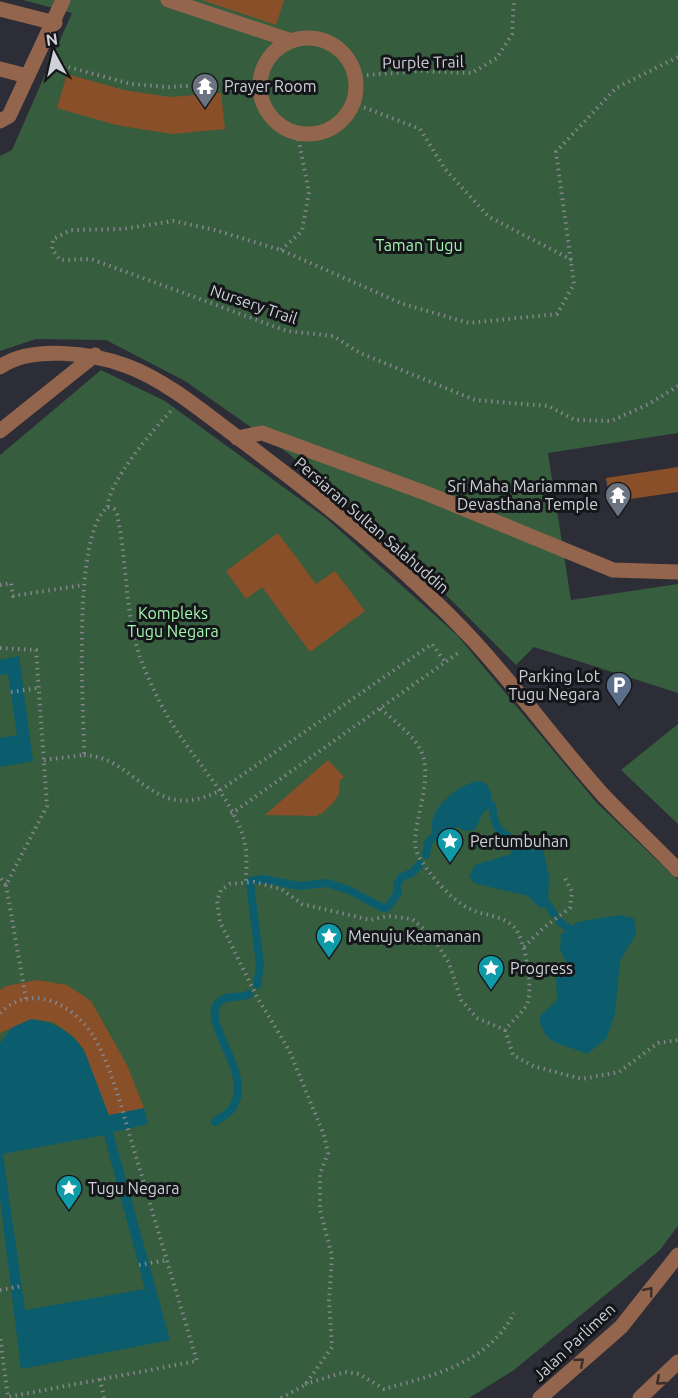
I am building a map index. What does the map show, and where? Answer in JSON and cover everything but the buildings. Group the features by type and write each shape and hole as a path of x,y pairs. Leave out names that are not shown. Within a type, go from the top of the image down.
{"street":[{"path":"0,121 9,116 36,56 55,23 63,0"},
{"path":"168,0 292,41"},
{"path":"0,9 55,23"},
{"path":"306,38 332,44 343,52 355,76 353,103 346,114 324,131 297,132 274,119 266,108 260,82 270,57 280,47 292,41 306,38"},
{"path":"0,69 27,76"},
{"name":"Persiaran Sultan Salahuddin","path":"0,367 8,361 41,354 95,355 129,366 184,398 334,512 412,579 474,641 605,796 678,870"},
{"path":"0,430 95,355"},
{"path":"237,438 262,433 428,494 612,570 678,572"},
{"name":"Jalan Parlimen","path":"540,1398 621,1327 678,1255"},
{"path":"640,1398 665,1377 678,1362"}],"path":[{"name":"Purple Trail","path":"355,76 421,71 471,73 497,58 512,34 514,0"},
{"path":"36,56 131,84 168,87 260,82"},
{"name":"Nursery Trail","path":"678,57 616,88 556,152 574,284 556,314 469,323 403,304 281,250 215,230 173,221 123,230 71,230 53,239 52,249 60,260 91,259 287,331 333,336 360,353 475,400 548,406 575,420 611,421 649,404 678,386"},
{"path":"353,103 420,129 445,169 489,217 572,260"},
{"path":"281,250 302,231 309,192 297,132"},
{"path":"84,755 82,585 90,546 101,513 108,507 108,498 128,464 151,431 184,398"},
{"path":"108,507 114,509 117,514 127,598 142,663 162,707 219,791 231,814 246,849 246,882"},
{"path":"0,585 11,583 13,596 82,585"},
{"path":"231,814 474,641"},
{"path":"44,760 95,755 116,764 137,782 170,798 200,800 219,791 432,644 445,662"},
{"path":"0,648 36,650 47,806 6,885"},
{"path":"11,692 39,688"},
{"path":"380,708 412,738 423,755 426,778 424,800 415,831 417,853 441,885 468,909 496,916 514,927 524,946 529,979 528,1004 505,1030"},
{"path":"524,946 570,908 572,892 564,876"},
{"path":"0,877 6,885 26,999"},
{"path":"304,1385 332,1347 329,1301 332,1256 320,1210 320,1174 328,1153 309,1094 289,1050 257,997 220,922 216,901 221,890 230,884 246,882 281,889 302,904 345,915 370,920 388,916 412,919 433,937 449,963 461,1000 477,1018 505,1030 513,1055 533,1066 582,1079 619,1072 658,1042 678,1040"},
{"path":"0,1013 9,1004 26,999 48,999 73,1010 93,1035 122,1112 197,1361 8,1397 0,1336"},
{"path":"139,1265 166,1260"},
{"path":"0,1290 22,1286"},
{"path":"281,1398 304,1385 345,1372 359,1374 384,1389 421,1379 472,1359 493,1343 514,1313"},
{"path":"100,1379 104,1398"}],"green space":[{"name":"Taman Tugu","path":"23,0 678,0 678,433 548,453 571,600 678,584 678,693 534,647 516,665 409,558 289,454 185,381 106,340 36,339 0,351 0,156 12,150 72,13"},
{"name":"Kompleks Tugu Negara","path":"101,370 165,401 326,518 457,635 597,803 678,880 678,1226 660,1250 514,1370 469,1398 0,1398 0,455"},
{"path":"678,724 678,824 621,770"}],"water":[{"path":"19,656 33,761 0,767 0,738 17,735 8,674 0,675 0,660"},
{"path":"479,781 488,787 492,805 483,813 475,830 465,831 457,827 446,834 434,835 433,818 444,800 462,787"},
{"path":"534,837 541,841 549,875 548,906 540,908 528,896 474,883 469,876 475,865 514,853"},
{"path":"618,915 634,918 636,934 620,961 615,1013 607,1038 587,1054 550,1039 545,1034 539,1017 557,1000 556,978 566,962 560,950 561,934 578,922"},
{"path":"31,1019 50,1023 76,1040 92,1066 109,1115 144,1108 148,1124 113,1132 170,1340 21,1369 0,1199 0,1043 13,1026","holes":["104,1135 145,1289 25,1310 3,1154"]}],"waterway":[{"path":"482,800 492,805 496,824 501,832 509,837 520,862"},
{"path":"426,855 428,843 441,828"},
{"path":"251,881 263,879 299,886 327,883 349,890 383,908 388,907 398,893 397,885 401,877 412,873 420,864"},
{"path":"250,883 260,965 257,985"},
{"path":"543,898 554,914"},
{"path":"560,922 567,927"},
{"path":"215,1122 230,1111 237,1097 238,1082 216,1023 215,1011 222,1000 249,994"}],"place":[{"name":"Prayer Room","path":"205,109"},
{"name":"Sri Maha Mariamman Devasthana Temple","path":"618,518"},
{"name":"Parking Lot Tugu Negara","path":"619,708"},
{"name":"Pertumbuhan","path":"450,864"},
{"name":"Menuju Keamanan","path":"329,959"},
{"name":"Progress","path":"491,991"},
{"name":"Tugu Negara","path":"69,1211"}]}
